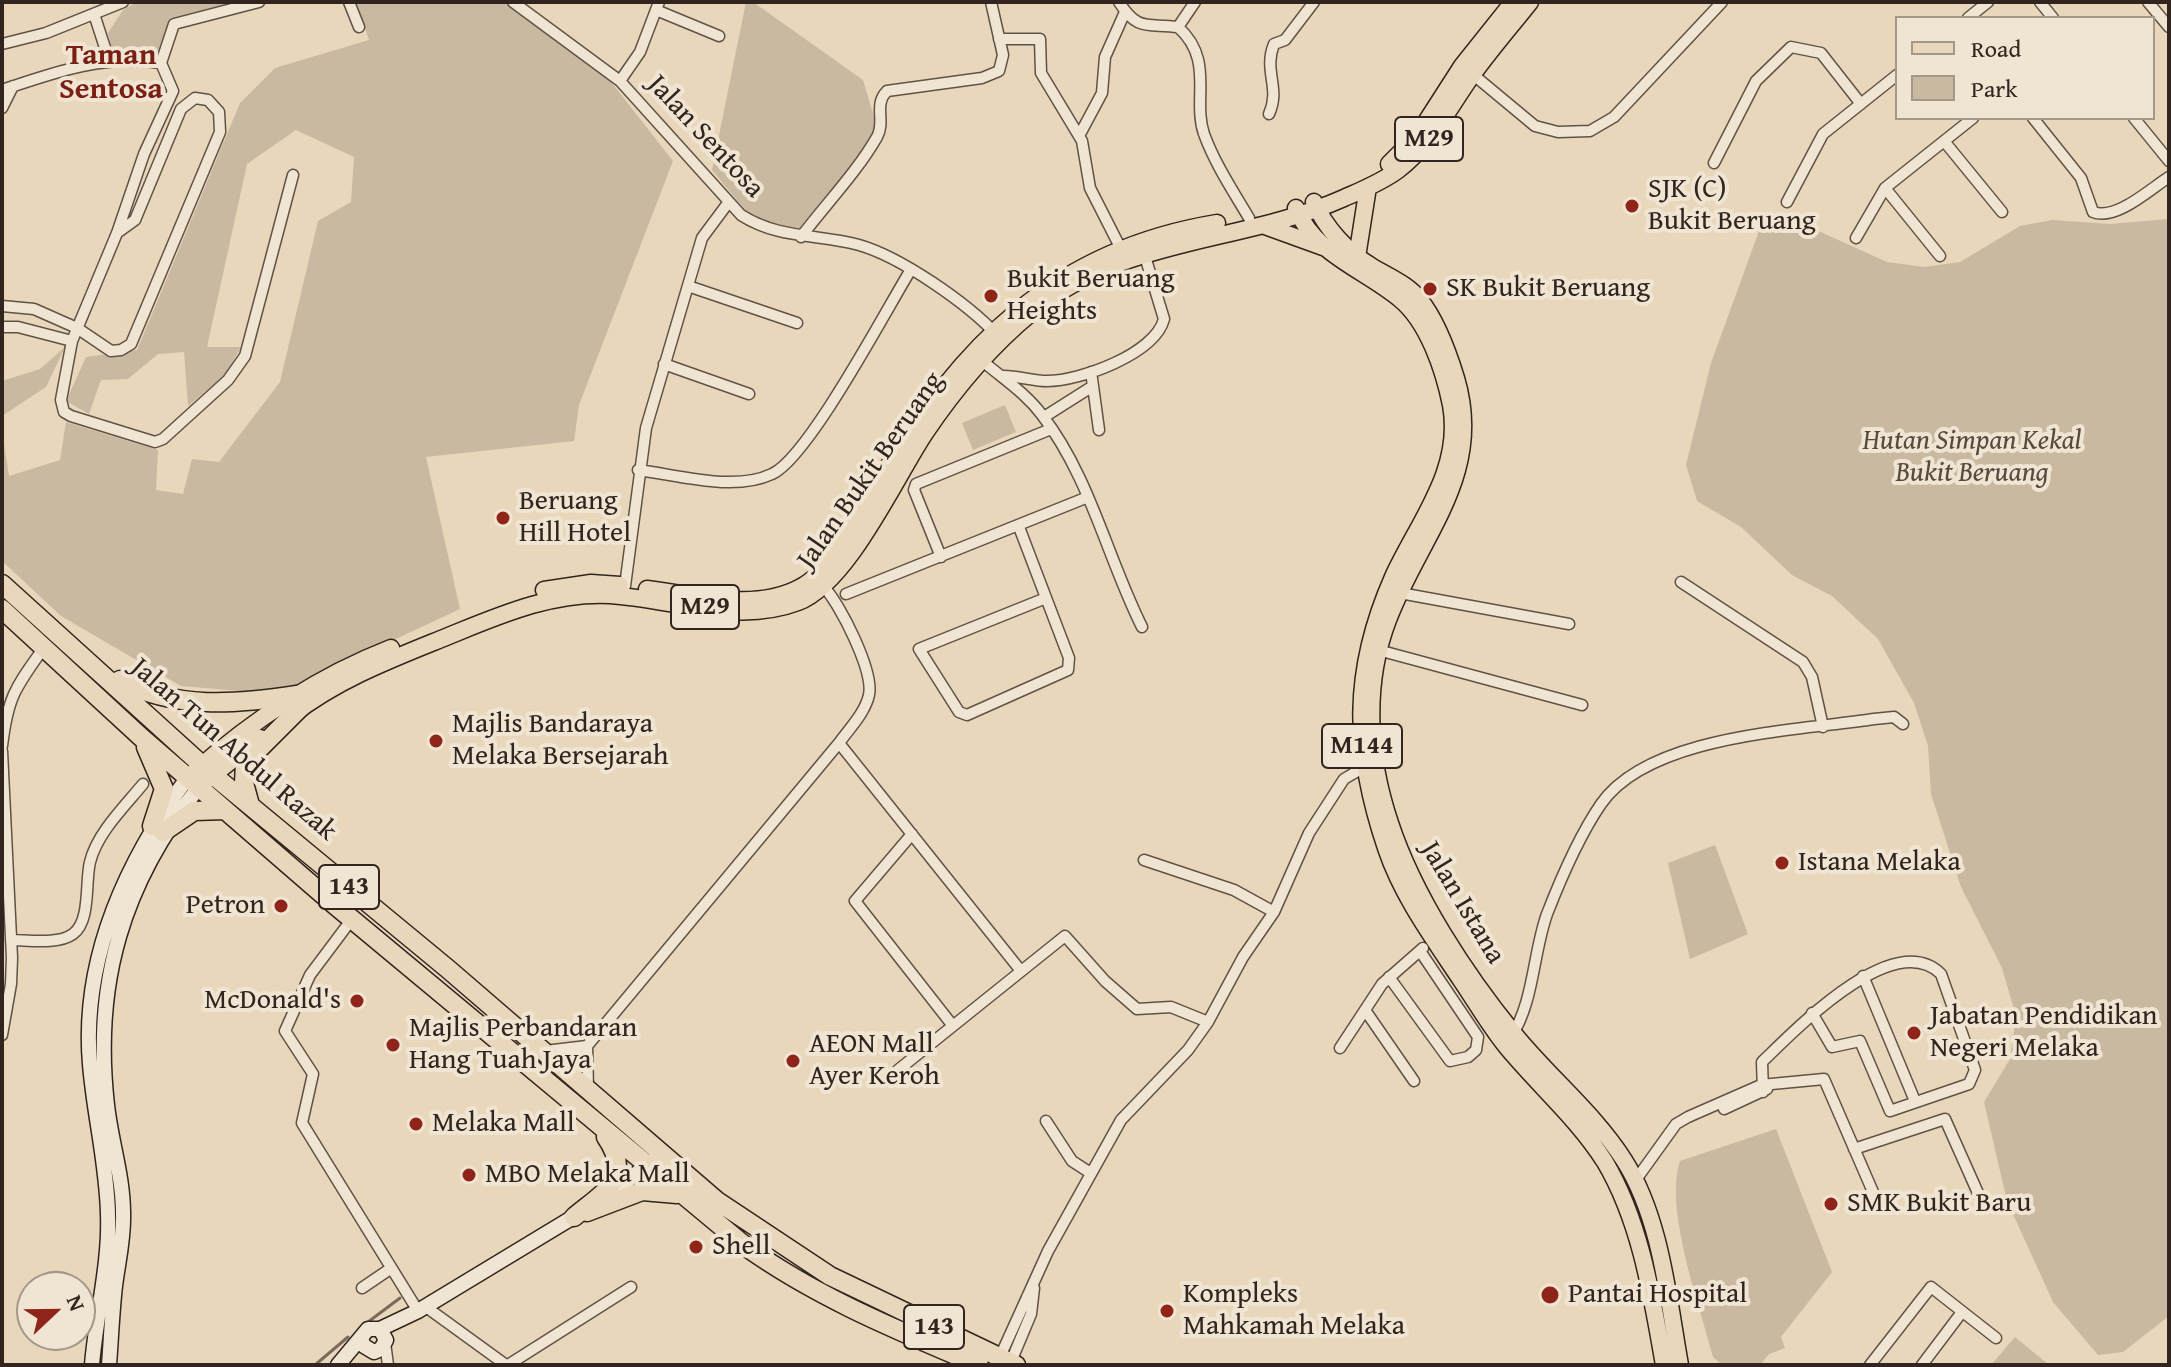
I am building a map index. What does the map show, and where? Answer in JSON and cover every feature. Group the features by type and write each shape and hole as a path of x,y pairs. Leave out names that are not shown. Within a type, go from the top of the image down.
{"highway":[{"name":"Jalan Tun Abdul Razak","path":"2,584 100,669 200,776 225,810 591,1119 818,1269 1007,1363"},
{"name":"Jalan Tun Abdul Razak","path":"2,609 142,738 250,806 588,1089 683,1196 789,1277 835,1303 979,1365"},
{"path":"100,669 141,691 175,700 298,702"},
{"path":"250,806 244,783 245,763 298,702"},
{"path":"142,738 164,789 158,829"},
{"path":"158,829 194,811 225,810"},
{"path":"574,1217 613,1183 617,1174 615,1151 591,1119"},
{"path":"574,1217 652,1189 683,1196"}],"main road":[{"name":"Jalan Bukit Beruang","path":"997,335 1073,284 1144,253 1198,238 1265,226 1368,187 1413,158 1513,2"},
{"name":"Jalan Bukit Beruang","path":"1315,205 1376,171 1404,151 1467,70 1530,2"},
{"path":"1357,257 1368,187"},
{"name":"Jalan Istana","path":"1315,205 1357,257 1419,298 1443,342 1464,414 1461,464 1400,593 1378,650 1369,765 1409,872 1509,1039 1605,1134 1635,1181 1656,1249 1680,1365"},
{"name":"Jalan Bukit Beruang","path":"200,776 354,662 513,599 565,586 625,586 763,600 785,594 816,578 904,439 1027,300 1065,275 1121,249 1176,230 1298,212"},
{"name":"Jalan Istana","path":"1298,212 1324,247 1402,300 1417,319 1436,359 1452,418 1448,465 1394,576 1364,660 1360,699 1373,808 1397,877 1434,939 1607,1166 1642,1255 1664,1365"},
{"path":"1265,226 1324,247"},
{"name":"Jalan Bukit Beruang","path":"298,702 365,670 546,600 582,594 614,595 761,612 802,601 824,587 841,569 927,430 978,357"},
{"path":"92,1365 108,1220 89,1059 91,1012 100,957 121,887 158,829 200,776"},
{"path":"109,1365 123,1216 122,1181 103,1063 105,1016 121,924 158,829"},
{"path":"1577,1125 1597,1141 1627,1180 1635,1181 1630,1195 1639,1222 1642,1255"},
{"path":"342,1361 371,1338 574,1217 654,1160"}],"street":[{"path":"2,44 123,2"},
{"path":"259,2 174,24 161,63 173,91 144,154 117,233 72,341 61,400 64,412 147,441 163,439 221,387 245,356 293,175"},
{"path":"349,2 359,27"},
{"name":"Jalan Sentosa","path":"513,2 527,6 620,81 728,203 753,223 801,237 861,246 956,298 997,335"},
{"path":"801,237 879,135 881,97 887,91 994,75 1002,66 991,2"},
{"path":"1178,27 1195,2"},
{"path":"1269,114 1276,99 1267,61 1270,53 1274,44 1285,40 1314,2"},
{"path":"1467,70 1535,126 1558,132 1590,131 1614,117 1722,2"},
{"path":"1970,16 1988,2"},
{"path":"2148,2 2169,27"},
{"path":"620,81 640,52 657,6 719,36"},
{"path":"1079,136 1102,93 1105,57 1122,7"},
{"path":"1122,7 1132,21 1145,26 1178,27 1186,36 1201,73 1203,94 1199,112 1204,135 1249,218"},
{"path":"94,14 109,60"},
{"path":"999,39 1040,39 1041,73 1079,136 1090,188 1121,249"},
{"path":"1714,163 1756,81 1791,47 1821,53 1861,104"},
{"path":"2,108 8,88 58,71 109,60 161,63"},
{"path":"1787,202 1823,134 1895,77"},
{"path":"2,306 34,309 77,328 111,351 131,344 220,132 219,112 208,100 195,98 181,109 135,220 117,233"},
{"path":"1856,238 1885,188 1970,120"},
{"path":"2035,120 2081,178 2093,212 2100,215 2117,209 2169,177"},
{"path":"2136,120 2169,161"},
{"path":"1944,141 2002,212"},
{"path":"1885,188 1940,256"},
{"path":"625,586 638,470 664,364 706,228 728,203"},
{"path":"1004,376 1047,381 1091,372 1141,348 1163,323 1144,253"},
{"path":"638,470 739,481 772,475 787,466 812,433 910,271"},
{"path":"688,286 797,323"},
{"path":"2,327 18,327 72,341"},
{"path":"978,357 1004,376 1044,417 1071,458 1125,593 1142,627"},
{"path":"664,364 749,394"},
{"path":"1091,372 1099,430"},
{"path":"1044,417 1093,386"},
{"path":"941,557 914,490 916,484 1051,429"},
{"path":"846,594 1088,497"},
{"path":"1019,527 1069,658 1068,670 967,715 956,708 919,649 1046,598"},
{"path":"1681,582 1803,662 1812,677 1823,727"},
{"path":"588,1089 587,1046 839,743 866,706 870,691 838,601 824,587"},
{"path":"1400,593 1569,624"},
{"path":"2,1035 11,984 11,940 2,748 7,706 18,683 45,646"},
{"path":"1378,650 1582,705"},
{"path":"1509,1039 1547,915 1602,802 1652,761 1696,746 1823,727 1894,717 1903,724"},
{"path":"839,743 1021,971"},
{"path":"1007,1363 1035,1278 1089,1172 1121,1120 1188,1050 1208,1022 1243,957 1274,912 1309,833 1344,779 1369,765"},
{"path":"11,940 72,935 80,925 90,861 97,845 143,784"},
{"path":"912,834 855,901 953,1026"},
{"path":"1144,860 1234,890 1274,912"},
{"path":"352,919 310,975 285,1031 313,1074 302,1123 390,1269 422,1309 507,1365 631,1287"},
{"path":"898,1070 1067,937 1105,981 1137,1009 1171,1007 1208,1022"},
{"path":"1340,1048 1389,977 1434,939"},
{"path":"1389,977 1450,1061 1468,1057 1479,1045 1478,1037 1420,951"},
{"path":"1765,1088 1762,1062 1812,1013 1863,976 1909,962 1931,963 1941,974 1975,1070 1974,1078 1969,1084 1890,1111 1860,1041 1832,1047 1812,1013"},
{"path":"1863,976 1915,1101"},
{"path":"1365,1010 1414,1081"},
{"path":"543,1051 587,1046"},
{"path":"1635,1181 1669,1138 1691,1123 1765,1088 1824,1079 1873,1192"},
{"path":"1854,1149 1945,1119 1982,1202"},
{"path":"1046,1121 1072,1161 1089,1172"},
{"path":"362,1288 390,1269"},
{"path":"1007,1363 1031,1314 1035,1278"},
{"path":"1870,1365 1931,1287 1996,1338"},
{"path":"1922,1365 1962,1312"},
{"path":"371,1338 380,1365"},
{"path":"371,1338 388,1365"}],"green space":[{"path":"137,2 235,2 170,18 157,54 112,51 108,33 123,10"},
{"path":"356,2 504,2 604,73 673,161 579,405 574,441 426,457 460,609 289,689 252,692 181,686 61,616 2,561 2,430 9,476 60,460 66,422 158,450 156,490 183,494 192,459 219,462 280,382 318,221 351,202 354,157 296,130 247,164 207,347 241,347 226,374 188,406 184,352 158,354 128,379 101,380 89,414 66,401 86,357 137,350 240,103 275,68 369,40"},
{"path":"746,2 753,2 863,80 875,120 875,131 857,158 800,230 768,227 746,211 712,170"},
{"name":"Hutan Simpan Kekal Bukit Beruang","path":"1792,219 1887,262 1924,267 1960,262 2020,226 2052,220 2110,224 2169,219 2169,1316 2123,1352 2098,1355 2053,1302 2007,1201 1984,1102 2010,1059 2016,1016 2002,968 1961,887 1931,794 1928,746 1914,703 1878,639 1832,596 1792,575 1741,527 1697,501 1686,465 1711,363 1759,231"},
{"path":"65,347 46,387 2,416 2,381 40,369"},
{"path":"1005,405 1016,432 973,450 962,423"},
{"path":"1715,845 1748,934 1690,959 1668,863"},
{"path":"1776,1129 1832,1272 1781,1337 1785,1348 1769,1354 1760,1365 1722,1365 1713,1357 1680,1231 1676,1181 1680,1161"},
{"path":"2015,1337 2049,1365 1991,1365"}],"waterway":[{"path":"368,1322 400,1298"},
{"path":"315,1365 348,1337"}],"place":[{"name":"SJK (C) Bukit Beruang","path":"1632,206"},
{"name":"SK Bukit Beruang","path":"1430,289"},
{"name":"Bukit Beruang Heights","path":"991,296"},
{"name":"Beruang Hill Hotel","path":"503,518"},
{"name":"Majlis Bandaraya Melaka Bersejarah","path":"436,741"},
{"name":"Istana Melaka","path":"1782,863"},
{"name":"Petron","path":"281,906"},
{"name":"McDonald's","path":"357,1001"},
{"name":"Jabatan Pendidikan Negeri Melaka","path":"1914,1033"},
{"name":"Majlis Perbandaran Hang Tuah Jaya","path":"393,1045"},
{"name":"AEON Mall Ayer Keroh","path":"793,1061"},
{"name":"Melaka Mall","path":"416,1124"},
{"name":"MBO Melaka Mall","path":"469,1175"},
{"name":"SMK Bukit Baru","path":"1831,1204"},
{"name":"Shell","path":"696,1247"},
{"name":"Pantai Hospital","path":"1550,1295"},
{"name":"Kompleks Mahkamah Melaka","path":"1167,1311"}],"district":[{"name":"Taman Sentosa","path":"111,73"}]}
